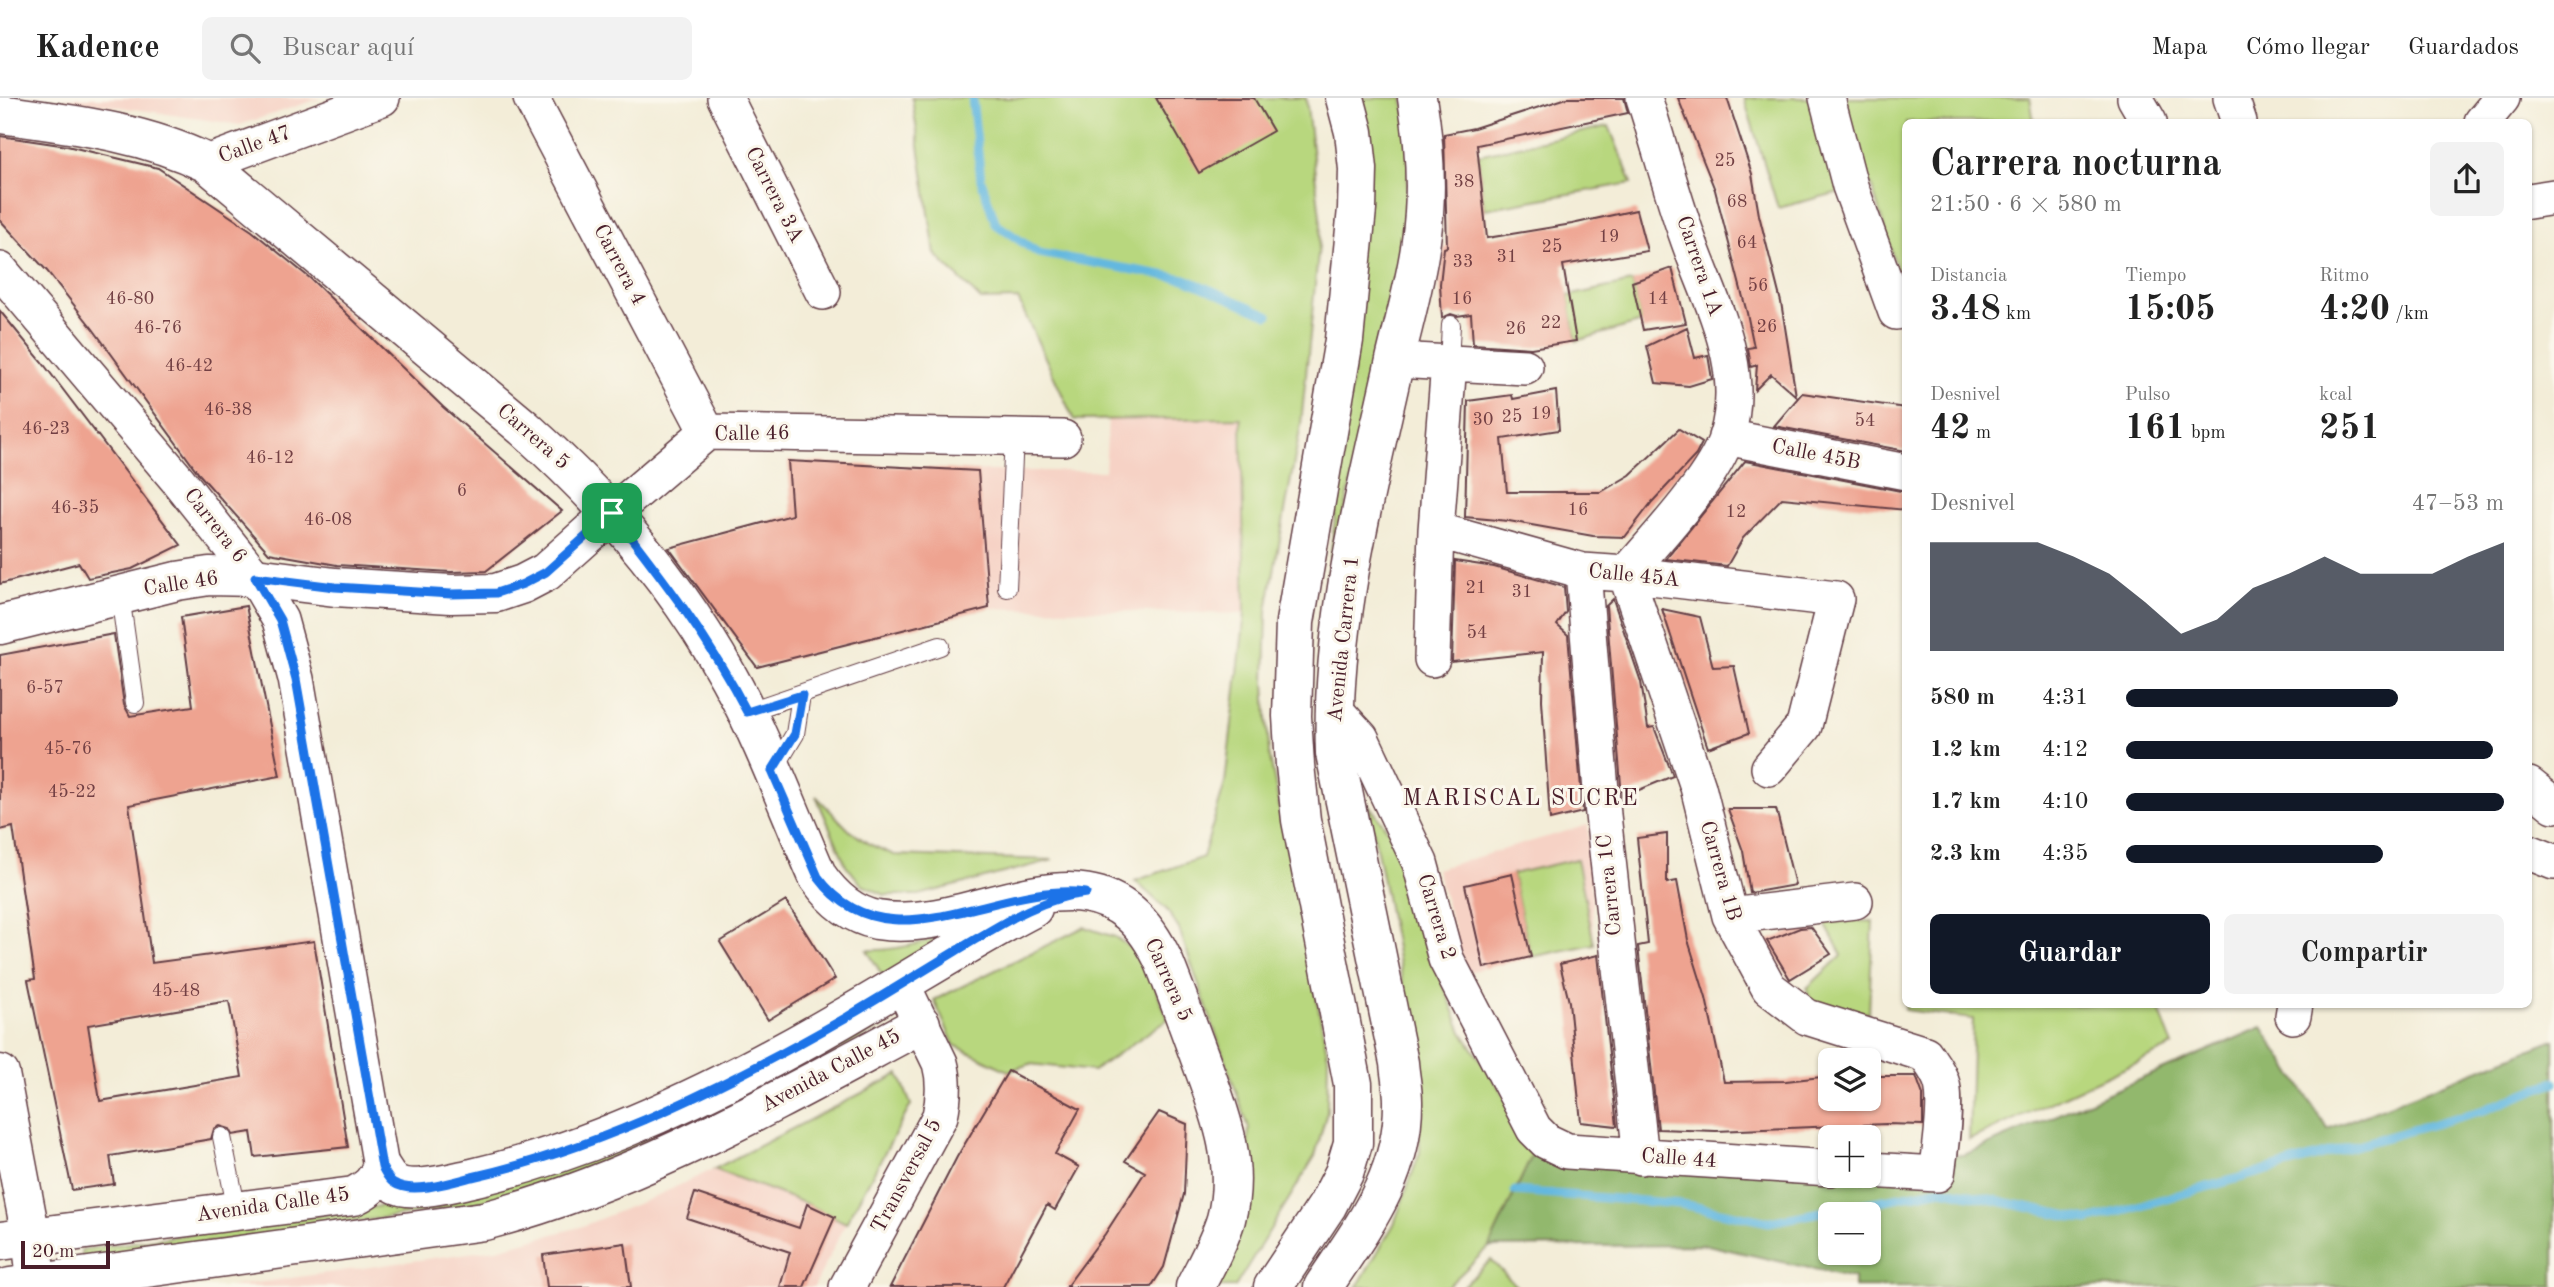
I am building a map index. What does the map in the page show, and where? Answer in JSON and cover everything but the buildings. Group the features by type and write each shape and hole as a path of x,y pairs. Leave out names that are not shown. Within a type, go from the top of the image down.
{"main road":[{"name":"Avenida Carrera 1","path":"1273,1287 1327,1206 1344,1172 1353,1143 1353,1084 1301,820 1294,765 1292,716 1295,622 1344,340 1357,209 1358,169 1354,132 1345,98"},
{"name":"Avenida Carrera 1","path":"1323,1287 1376,1205 1392,1171 1400,1138 1403,1100 1399,1063 1335,753 1334,709 1340,638 1353,547 1422,239 1425,179 1422,127 1417,98"},
{"name":"Carrera 5","path":"0,114 129,134 160,143 207,163 570,469 612,513 706,640 747,712 818,877 829,892 852,910 876,919 902,921 942,916 1054,892 1086,893 1102,897 1131,915 1156,944 1219,1112 1229,1147 1229,1199 1218,1241 1195,1287"},
{"name":"Calle 46","path":"0,625 209,576 255,577 348,588 475,595 496,593 523,584 546,572 612,513"},
{"name":"Avenida Calle 45","path":"382,1167 393,1183 421,1187 484,1175 565,1151 723,1083 808,1038 995,928 1046,902 1067,895 1086,893"},
{"name":"Avenida Calle 45","path":"28,1286 484,1221 537,1206 623,1174 674,1151 921,1024"},
{"path":"0,1074 15,1239 28,1286"},
{"name":"Avenida Calle 45","path":"15,1239 354,1196 373,1184 382,1167"}],"street":[{"name":"Calle 47","path":"207,163 382,98"},
{"name":"Carrera 4","path":"531,98 707,432"},
{"name":"Carrera 3A","path":"725,98 823,292"},
{"name":"Carrera 1A","path":"1626,574 1694,493 1726,437 1735,387 1732,360 1686,235 1644,98"},
{"path":"1827,98 1850,186 1896,312"},
{"path":"2135,98 2147,119"},
{"path":"2231,98 2238,119"},
{"path":"2484,119 2502,98"},
{"path":"2532,201 2554,197"},
{"name":"Carrera 6","path":"0,270 177,479 255,577 280,620 296,679 382,1167"},
{"path":"1395,360 1525,367"},
{"path":"1432,659 1436,530 1449,363"},
{"name":"Calle 46","path":"612,513 707,432 1063,438"},
{"name":"Calle 45B","path":"1726,437 1902,471"},
{"name":"Calle 45A","path":"1436,530 1583,571 1836,599 1804,726 1769,768"},
{"name":"Carrera 1C","path":"1583,571 1603,814 1641,1157"},
{"name":"Carrera 1B","path":"1626,574 1698,787 1730,916 1769,988 1807,1017 1925,1054 1936,1069 1942,1085 1941,1145 1937,1174 1881,1171"},
{"name":"Carrera 2","path":"1334,709 1361,738 1420,863 1446,959 1534,1129"},
{"path":"2532,787 2554,805"},
{"path":"2532,853 2554,862"},
{"path":"1730,916 1855,901"},
{"name":"Transversal 5","path":"847,1287 940,1116 943,1102 943,1075 902,984"},
{"name":"Calle 44","path":"1534,1129 1546,1141 1567,1151 1818,1167"}],"lane":[{"path":"1449,363 1451,325"},
{"path":"1007,588 1014,436"},
{"path":"120,595 135,703"},
{"path":"747,712 940,646"},
{"path":"772,771 795,734 802,695"},
{"path":"222,1137 237,1211"}],"shaded area":[{"path":"60,98 321,98 240,125"},
{"path":"1241,418 1245,614 989,608 978,471 1105,471 1108,419"},
{"path":"1588,825 1594,944 1467,972 1436,869"},
{"path":"714,1169 807,1204 846,1223 814,1287 228,1287 497,1249 580,1227"}],"green space":[{"path":"912,98 1306,98 1321,225 1301,424 1267,610 1265,682 1269,753 1328,1057 1327,1111 1315,1156 1235,1287 1217,1287 1235,1240 1246,1179 1249,1128 1179,929 1166,909 1135,881 1203,857 1225,783 1245,613 1241,418 1074,420 1018,299 981,300 935,254"},
{"path":"1351,98 1403,98 1410,140 1404,248 1326,593 1353,368"},
{"path":"1744,98 2030,98 2034,119 1902,119 1902,286 1871,184 1778,208"},
{"path":"1609,126 1632,183 1484,209 1478,155"},
{"path":"1632,282 1642,322 1576,341 1568,296"},
{"path":"816,796 849,830 869,844 894,855 1053,860 919,895 885,895 862,885 846,865"},
{"path":"1368,804 1398,843 1436,965 1462,1032 1537,1145 1489,1247 1447,1287 1357,1287 1394,1224 1420,1152 1415,1046"},
{"path":"1577,859 1594,944 1531,957 1512,874"},
{"path":"991,918 884,978 867,950 899,948 946,935"},
{"path":"1873,921 1869,1013 1810,1005 1807,988 1842,955 1824,922"},
{"path":"1084,927 1115,937 1143,957 1168,1019 1093,1071 1030,1064 1008,1071 954,1045 934,1000"},
{"path":"2158,1008 2173,1046 1969,1140 1973,1019 1905,1010"},
{"path":"879,1015 885,1025 694,1125 540,1188 453,1208 83,1260 81,1250 450,1196"},
{"path":"2262,1027 2328,1129 2554,1040 2554,1287 1854,1287 1854,1278 1707,1245 1489,1247 1537,1145 1818,1175 1818,1188 1881,1188 1881,1153 1964,1155"},
{"path":"899,1074 911,1105 846,1223 807,1204 714,1169"},
{"path":"1491,1260 1517,1287 1462,1287"}],"waterway":[{"path":"972,98 981,180 996,224 1038,253 1185,279 1268,315"},
{"path":"1515,1191 1681,1204 1769,1222 1942,1189 2088,1220 2484,1110 2554,1082"}],"district":[{"name":"MARISCAL SUCRE","path":"1521,798"}],"route":[{"path":"612,513 706,640 747,712 802,695 795,734 772,771 818,877 829,892 852,910 876,919 902,921 942,916 1061,891 1086,893 1067,895 1046,902 995,928 785,1051 723,1083 616,1131 565,1151 484,1175 445,1184 409,1188 401,1186 393,1183 382,1167 296,679 280,620 255,577 335,587 475,595 496,593 523,584 546,572 612,513"}]}
